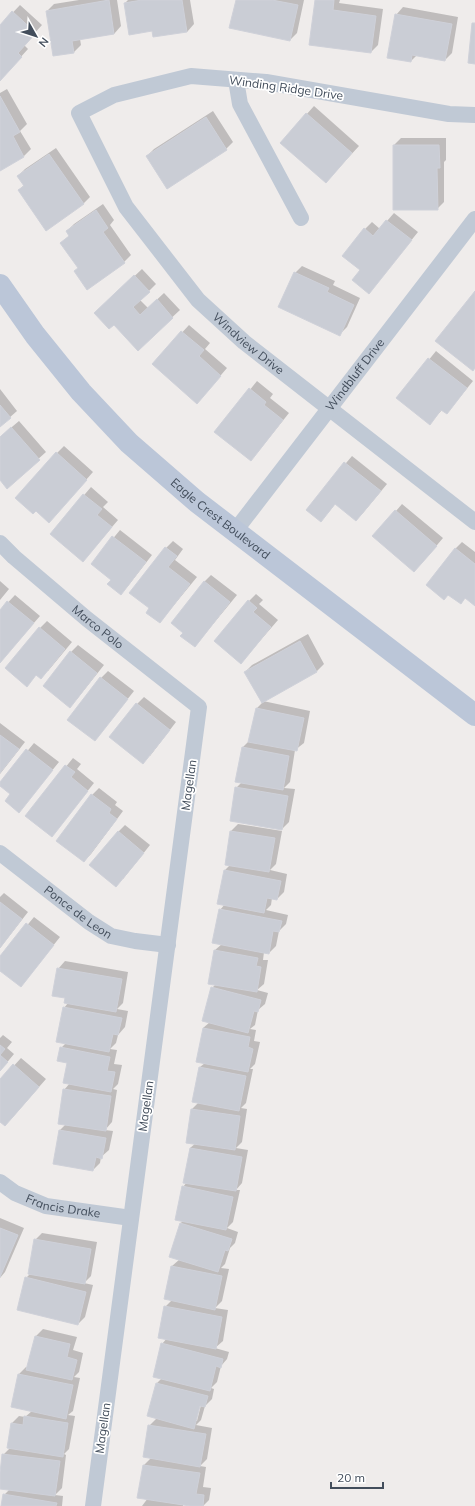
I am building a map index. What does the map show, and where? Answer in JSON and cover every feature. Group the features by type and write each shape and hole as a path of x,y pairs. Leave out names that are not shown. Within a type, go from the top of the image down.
{"main road":[{"name":"Eagle Crest Boulevard","path":"0,286 35,335 67,375 129,443 197,502 475,715"}],"street":[{"name":"Winding Ridge Drive","path":"79,113 114,95 191,76 266,82 449,114 475,115"},
{"path":"236,80 240,104 301,218"},
{"name":"Windview Drive","path":"79,113 126,207 198,300 244,342 475,522"},
{"name":"Windbluff Drive","path":"235,531 475,219"},
{"name":"Marco Polo","path":"0,543 88,619 199,707"},
{"name":"Magellan","path":"93,1506 199,707"},
{"name":"Ponce de Leon","path":"0,853 89,922 111,936 168,945"},
{"name":"Francis Drake","path":"0,1182 15,1193 46,1206 131,1218"}],"building":[{"path":"109,0 114,34 72,41 74,53 53,56 46,11"},
{"path":"142,0 182,0 187,32 153,37 152,31 129,35 124,3"},
{"path":"236,0 272,0 298,5 290,41 229,28"},
{"path":"315,0 334,0 333,10 376,16 371,53 309,45"},
{"path":"12,11 36,33 18,53 22,57 0,81 0,25"},
{"path":"395,14 452,24 445,61 412,55 411,62 387,58"},
{"path":"472,23 475,23 475,64 468,63"},
{"path":"0,96 20,132 13,136 24,157 0,171"},
{"path":"306,113 352,153 326,183 280,143"},
{"path":"206,117 227,150 167,189 146,156"},
{"path":"393,145 439,145 440,168 437,168 438,210 393,210"},
{"path":"49,154 84,204 46,231 18,190 24,186 17,176"},
{"path":"96,210 108,228 103,232 125,263 87,290 74,271 78,268 60,243 69,236 66,231"},
{"path":"386,220 412,240 369,294 352,280 360,270 342,256 364,228 373,236"},
{"path":"294,272 329,288 327,292 354,305 340,336 278,307"},
{"path":"134,275 150,292 133,307 140,315 157,299 173,318 138,351 114,325 109,329 94,313"},
{"path":"475,291 475,368 473,371 435,341"},
{"path":"181,331 204,350 199,356 221,376 197,404 152,364"},
{"path":"428,358 467,388 447,414 441,410 430,425 396,398"},
{"path":"249,388 266,402 264,405 283,420 251,461 214,432"},
{"path":"0,405 11,418 0,427"},
{"path":"11,427 40,460 7,489 0,480 0,437"},
{"path":"56,452 87,480 49,523 36,511 33,514 15,498"},
{"path":"344,462 381,491 356,521 335,504 321,522 306,510"},
{"path":"83,494 102,509 97,515 112,527 83,562 50,534"},
{"path":"395,510 437,546 414,572 372,536"},
{"path":"112,536 146,562 121,595 107,584 111,580 91,564"},
{"path":"165,547 177,556 168,567 190,584 160,623 146,613 149,608 129,593"},
{"path":"455,548 475,564 475,606 465,598 461,604 448,595 444,600 426,585"},
{"path":"204,581 230,602 195,647 180,636 183,633 171,623"},
{"path":"248,600 257,608 253,612 271,627 241,664 214,641"},
{"path":"7,601 34,623 0,663 0,610"},
{"path":"39,627 65,649 41,679 36,675 27,687 5,668"},
{"path":"300,641 317,672 262,703 244,672"},
{"path":"70,651 97,673 70,708 43,686"},
{"path":"100,677 128,699 95,741 67,720"},
{"path":"136,703 170,730 143,764 109,737"},
{"path":"256,708 304,718 297,751 248,742"},
{"path":"0,735 19,749 0,773"},
{"path":"242,747 289,756 283,790 235,782"},
{"path":"26,749 53,770 19,813 5,801 10,794 0,786 0,782"},
{"path":"65,765 75,772 71,777 88,791 52,837 25,816"},
{"path":"235,787 288,796 282,830 230,821"},
{"path":"91,794 111,809 109,813 117,819 84,862 56,841"},
{"path":"118,831 144,853 116,887 89,865"},
{"path":"230,831 275,838 269,872 225,865"},
{"path":"224,870 281,881 277,900 267,898 264,913 217,904"},
{"path":"0,902 22,919 0,948"},
{"path":"219,909 282,921 279,932 273,931 269,954 212,943"},
{"path":"26,923 54,945 21,987 0,971 0,956"},
{"path":"214,950 258,958 256,966 261,967 257,992 208,984"},
{"path":"57,968 122,979 116,1012 64,1003 65,998 52,996"},
{"path":"211,987 261,1000 258,1012 254,1011 248,1033 202,1021"},
{"path":"63,1007 122,1018 118,1035 113,1034 109,1052 56,1042"},
{"path":"203,1028 250,1037 248,1047 253,1049 248,1072 196,1062"},
{"path":"0,1045 5,1049 0,1055"},
{"path":"60,1047 110,1057 107,1071 115,1072 111,1092 63,1083 67,1063 57,1061"},
{"path":"0,1055 8,1062 0,1071"},
{"path":"13,1064 39,1087 5,1126 0,1122 0,1079"},
{"path":"199,1067 246,1076 239,1111 192,1102"},
{"path":"63,1089 111,1096 106,1131 58,1124"},
{"path":"191,1109 240,1116 235,1150 186,1143"},
{"path":"59,1130 106,1138 102,1159 96,1157 93,1171 53,1164"},
{"path":"190,1148 242,1157 236,1191 183,1183"},
{"path":"182,1186 233,1197 226,1230 175,1220"},
{"path":"180,1223 232,1239 228,1251 225,1250 218,1272 169,1257"},
{"path":"0,1228 18,1235 0,1277"},
{"path":"34,1239 91,1249 85,1284 28,1274"},
{"path":"171,1266 222,1276 215,1310 164,1299"},
{"path":"25,1277 86,1292 78,1325 17,1310"},
{"path":"164,1306 222,1317 216,1349 158,1338"},
{"path":"35,1336 70,1344 67,1357 77,1360 72,1380 26,1370"},
{"path":"161,1343 223,1359 221,1368 216,1366 210,1391 153,1377"},
{"path":"18,1374 73,1385 66,1419 11,1407"},
{"path":"156,1383 208,1396 205,1407 200,1406 194,1429 147,1416"},
{"path":"24,1416 68,1423 63,1457 7,1448 11,1423 23,1425"},
{"path":"148,1425 206,1434 200,1467 143,1457"},
{"path":"2,1454 60,1461 55,1496 0,1489"},
{"path":"143,1465 200,1473 196,1494 204,1495 203,1506 190,1506 137,1498"},
{"path":"3,1494 57,1503 56,1506 1,1506"}]}
